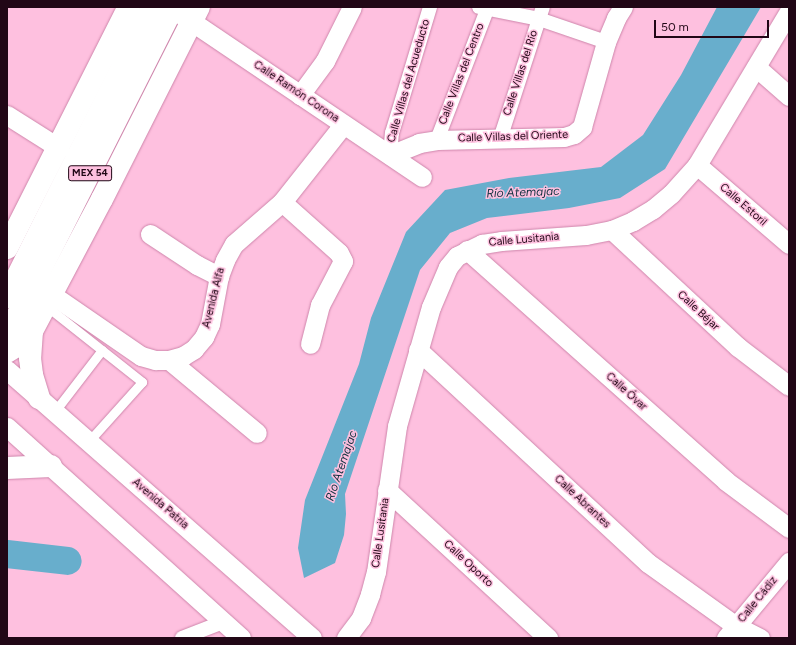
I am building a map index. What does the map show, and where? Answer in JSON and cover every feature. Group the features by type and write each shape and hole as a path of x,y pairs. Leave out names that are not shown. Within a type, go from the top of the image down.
{"main road":[{"path":"7,248 59,148 129,7"},
{"name":"MEX 54","path":"7,297 167,7"},
{"name":"MEX 54","path":"7,336 167,7"},
{"path":"7,352 15,347 32,331 102,200 195,14"},
{"path":"32,331 32,369 47,405"},
{"path":"7,468 51,466"}],"street":[{"name":"Calle Ramón Corona","path":"167,7 195,14 300,95 422,177"},
{"path":"300,95 325,61 352,7"},
{"name":"Calle Villas del Acueducto","path":"390,155 392,133 430,7"},
{"name":"Calle Villas del Oriente","path":"390,155 419,143 437,140 564,137 574,134 582,127 606,42 616,18 623,7"},
{"path":"484,8 541,13 606,42"},
{"name":"Calle Villas del Centro","path":"437,140 484,8"},
{"name":"Calle Lusitania","path":"346,638 361,618 370,594 376,572 397,426 418,350 440,282 448,267 458,256 467,250 482,244 501,241 586,235 612,230 653,209 671,194 697,165 789,11"},
{"name":"Calle Villas del Río","path":"500,139 541,13"},
{"path":"756,67 789,96"},
{"path":"7,115 59,148"},
{"name":"Avenida Alfa","path":"48,300 141,356 156,360 169,360 183,356 194,349 204,337 210,324 219,276 224,260 234,244 282,202 343,125"},
{"name":"Calle Estoril","path":"697,165 789,244"},
{"path":"282,202 339,253 343,260 320,305 310,344"},
{"name":"Calle Béjar","path":"612,230 738,347 789,386"},
{"path":"150,234 197,265 219,276"},
{"name":"Calle Óvar","path":"467,250 726,481 789,528"},
{"name":"Calle Abrantes","path":"418,350 648,563 731,632 760,638"},
{"path":"169,360 257,433"},
{"name":"Avenida Patria","path":"7,370 312,638"},
{"path":"7,427 241,638"},
{"name":"Calle Oporto","path":"387,490 548,638"},
{"name":"Calle Cádiz","path":"731,632 789,562"},
{"path":"182,638 223,622"}],"lane":[{"path":"48,300 102,350 142,382 89,441"},
{"path":"47,405 102,350"}],"water":[{"path":"717,7 761,7 665,169 620,198 569,208 487,218 450,233 420,270 345,494 346,514 344,535 335,563 304,578 298,548 305,500 359,364 371,318 406,232 445,190 509,178 601,167 643,135 681,75"}],"waterway":[{"name":"Río Atemajac","path":"7,554 68,561"}]}
